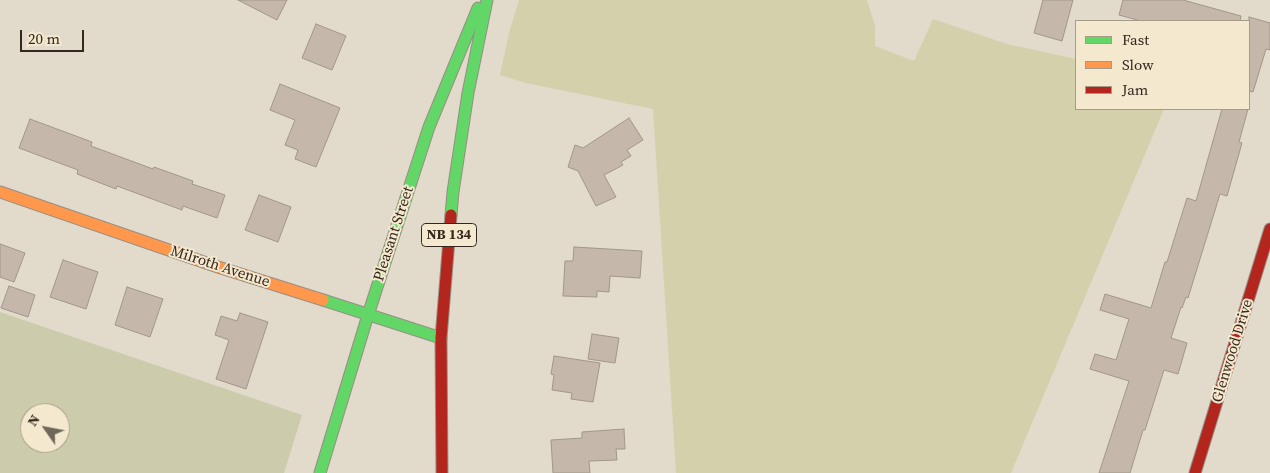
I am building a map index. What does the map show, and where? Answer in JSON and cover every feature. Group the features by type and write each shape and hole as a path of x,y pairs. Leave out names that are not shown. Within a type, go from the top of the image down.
{"street":[{"name":"Pleasant Street","path":"320,473 368,315 429,127 482,0"},
{"name":"NB 134","path":"442,473 441,338 453,192 468,93 487,0"},
{"name":"Milroth Avenue","path":"0,192 218,267 441,338"},
{"name":"Glenwood Drive","path":"1196,473 1270,229"}],"green space":[{"path":"519,0 867,0 875,26 875,46 914,61 933,19 1007,44 1075,59 1075,110 1164,110 1011,473 676,473 653,109 526,83 500,75 509,33"},
{"path":"0,312 302,415 284,473 0,473"}],"building":[{"path":"238,0 287,0 277,20"},
{"path":"1043,0 1073,0 1062,41 1034,33"},
{"path":"1123,0 1183,0 1241,16 1240,20 1137,20 1119,15"},
{"path":"1249,17 1270,23 1270,50 1266,49 1253,92 1250,91"},
{"path":"316,24 346,36 332,70 302,58"},
{"path":"280,84 340,108 316,167 295,159 298,150 285,145 295,120 270,110"},
{"path":"1222,110 1248,110 1239,142 1242,143 1227,196 1220,194 1188,298 1186,297 1181,307 1171,338 1187,343 1178,374 1164,370 1130,473 1099,473 1129,381 1090,369 1095,354 1116,360 1129,319 1100,310 1105,294 1151,308 1187,198 1196,201"},
{"path":"629,118 643,140 627,150 631,156 621,162 623,165 604,175 616,197 596,206 578,171 568,167 575,145 583,148"},
{"path":"30,119 92,142 91,146 153,169 154,167 193,181 192,184 225,195 217,218 183,206 182,210 117,186 116,189 77,174 78,170 19,148"},
{"path":"259,195 291,207 278,242 245,230"},
{"path":"0,244 25,253 14,282 0,277"},
{"path":"574,247 642,251 640,278 610,276 609,292 597,291 597,297 563,296 565,261 573,261"},
{"path":"63,260 98,272 86,309 50,297"},
{"path":"9,286 35,295 28,317 1,308"},
{"path":"127,287 163,299 150,337 115,325"},
{"path":"240,313 268,322 246,389 216,379 229,340 215,335 221,316 237,321"},
{"path":"592,334 619,338 615,363 588,359"},
{"path":"554,356 600,363 593,402 571,399 572,393 552,390 554,375 551,374"},
{"path":"624,429 625,449 616,449 617,460 589,461 590,473 553,473 551,440 582,438 582,432"}],"traffic: fast":[{"path":"451,215 468,93 487,0"},
{"path":"320,473 368,315 429,127 478,8"},
{"path":"323,300 441,338"}],"traffic: slow":[{"path":"0,192 218,267 323,300"}],"traffic: jam":[{"path":"442,473 441,338 451,215"},
{"path":"1195,473 1270,229"}]}
